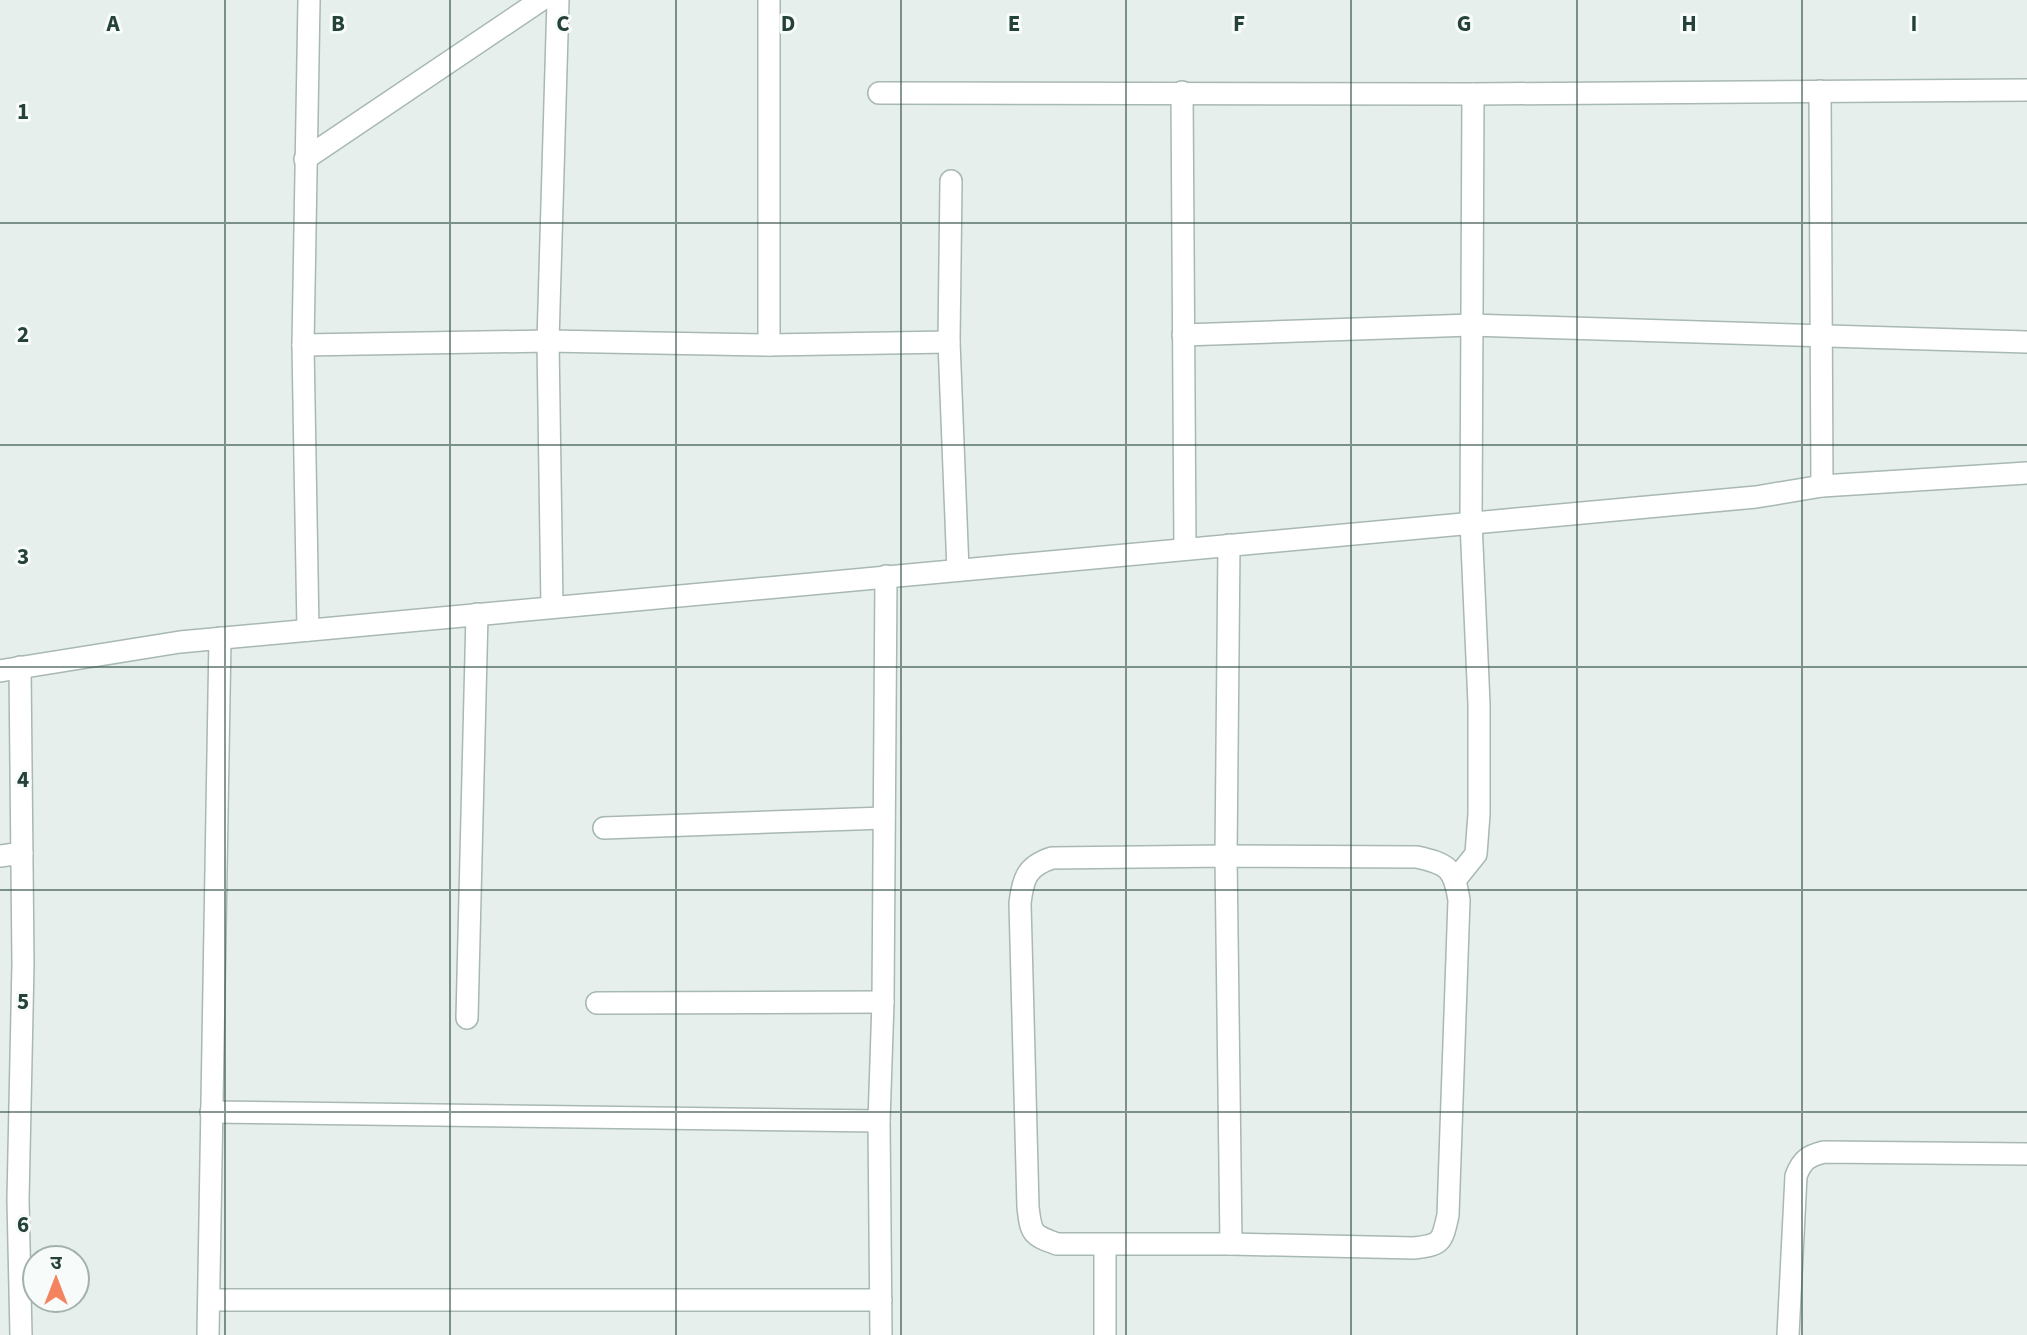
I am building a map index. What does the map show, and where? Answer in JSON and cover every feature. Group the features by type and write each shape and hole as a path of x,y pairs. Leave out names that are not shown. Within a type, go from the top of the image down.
{"street":[{"path":"308,629 303,345 309,0"},
{"path":"305,159 541,0"},
{"path":"552,607 548,341 558,0"},
{"path":"769,0 769,345"},
{"path":"879,93 2027,90"},
{"path":"1820,91 1822,486"},
{"path":"1182,92 1185,549"},
{"path":"1456,879 1476,854 1478,834 1479,704 1471,522 1473,93"},
{"path":"951,181 948,342 958,570"},
{"path":"1183,335 1471,325 2027,342"},
{"path":"303,345 548,341 769,345 948,342"},
{"path":"21,1335 9,1201 23,964 22,853 10,669 180,642 308,629 1756,497 1822,486 2027,473"},
{"path":"1229,545 1226,856 1231,1244"},
{"path":"881,1335 879,1121 883,1002 886,576"},
{"path":"467,1018 477,614"},
{"path":"208,1335 220,638"},
{"path":"604,828 884,818"},
{"path":"0,856 22,853"},
{"path":"1226,856 1417,857 1446,867 1456,879 1459,900 1448,1215 1444,1235 1432,1246 1057,1244 1039,1237 1031,1227 1020,903 1022,886 1028,872 1039,862 1052,858 1226,856"},
{"path":"597,1003 883,1002"},
{"path":"211,1112 879,1121"},
{"path":"1788,1335 1796,1176 1800,1163 1810,1155 1824,1152 2027,1154"},
{"path":"1105,1245 1105,1335"},
{"path":"209,1300 881,1300"}]}
